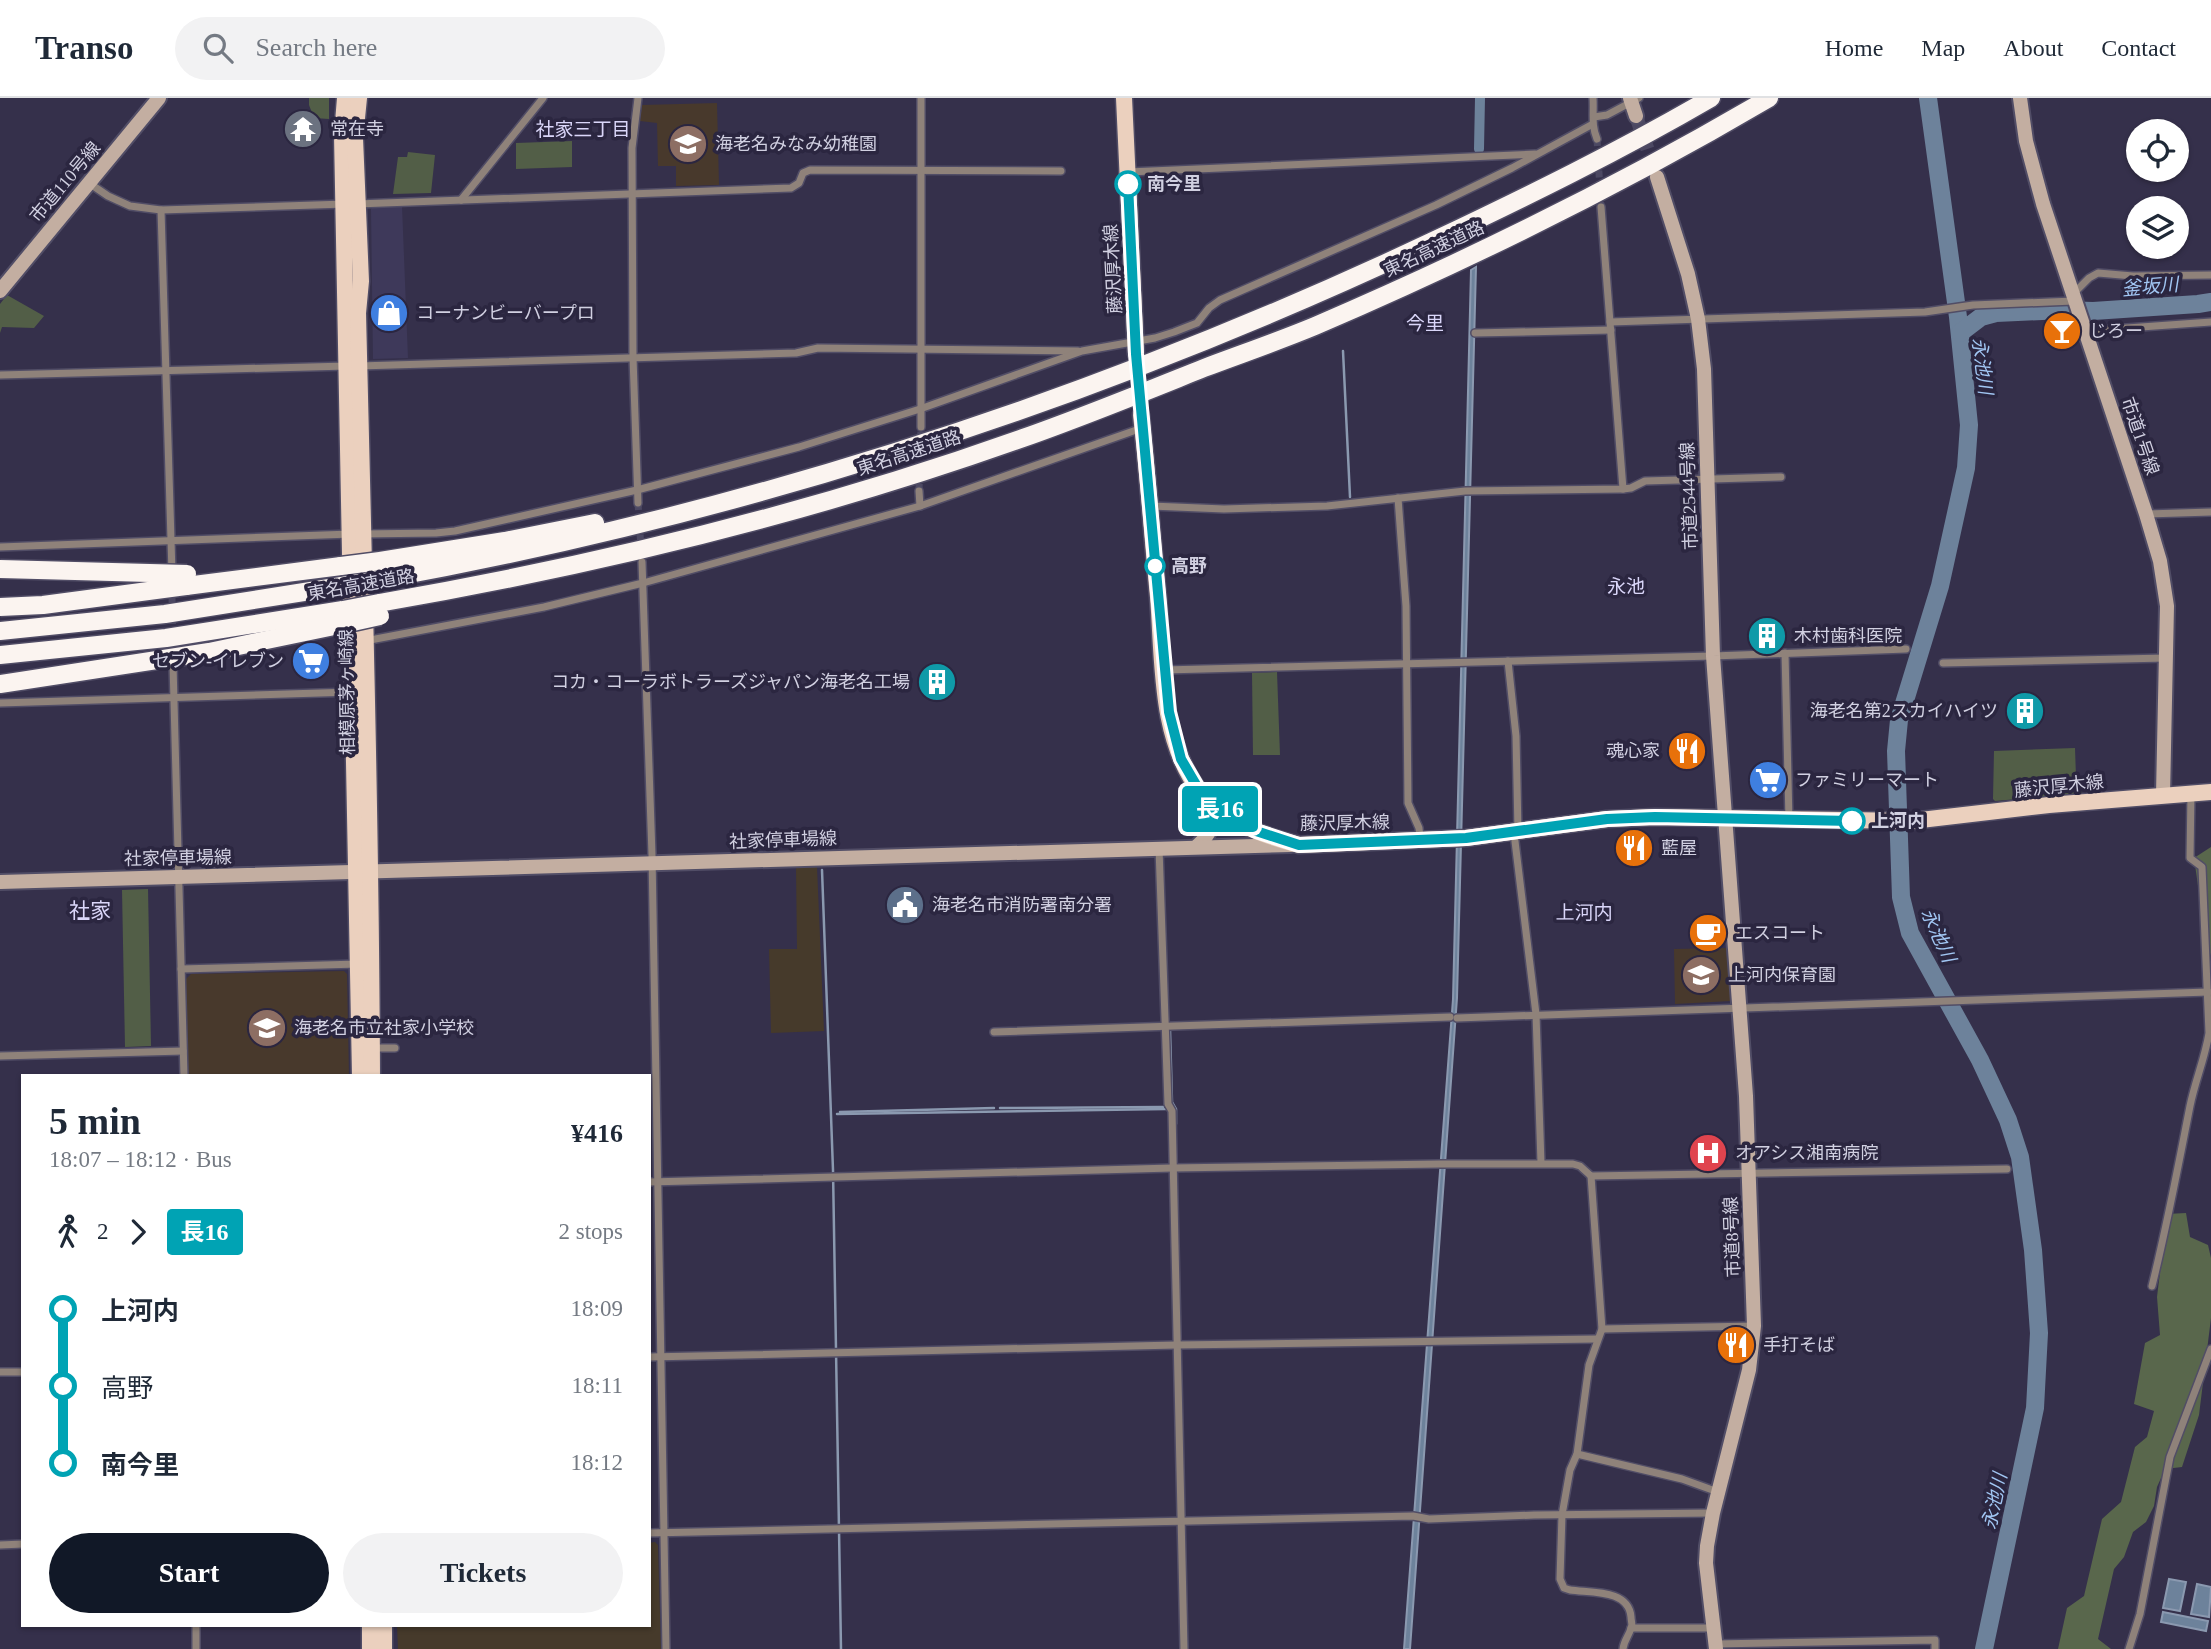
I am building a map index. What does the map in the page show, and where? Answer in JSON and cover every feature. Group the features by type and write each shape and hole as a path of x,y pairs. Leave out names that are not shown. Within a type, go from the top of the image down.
{"highway":[{"name":"東名高速道路","path":"0,631 165,614 378,580 544,547 760,492 935,439 1139,354 1210,340 1389,262 1607,156 1711,98"},
{"name":"東名高速道路","path":"0,655 344,617 704,535 857,491 1023,438 1312,327 1461,262 1617,183 1763,101"},
{"path":"0,607 43,605 182,585 237,573 380,561 505,541 670,507 760,492"},
{"path":"0,569 182,585"},
{"path":"0,684 209,652 344,617"}],"main road":[{"name":"相模原茅ヶ崎線","path":"345,98 342,135 351,204"},
{"name":"相模原茅ヶ崎線","path":"359,98 351,204 357,534 353,692 372,1074"},
{"name":"藤沢厚木線","path":"1124,98 1139,354"},
{"name":"藤沢厚木線","path":"1142,421 1171,724 1189,775 1202,795 1228,816 1256,831 1299,845 1461,838 1607,819 1726,818 1889,822 2211,792"},
{"name":"相模原茅ヶ崎線","path":"357,534 364,641 364,872 358,964 360,1074"},
{"path":"370,1627 370,1649"},
{"path":"384,1627 384,1649"}],"street":[{"name":"市道110号線","path":"3,282 159,98"},
{"path":"461,200 543,98"},
{"path":"638,98 632,148 633,357 638,503"},
{"path":"921,98 921,427"},
{"path":"1593,98 1593,121 1597,139"},
{"name":"市道1号線","path":"2020,98 2031,162 2160,561 2168,606 2162,745 2163,795"},
{"path":"0,375 796,353 818,348 1139,354 1155,338 1197,323 1209,308 1220,300 1436,205 1537,154 1593,121 1634,104"},
{"path":"1127,172 1537,154"},
{"path":"89,183 130,206 161,210 791,188 799,183 806,171 1060,171"},
{"name":"市道2544号線","path":"1657,177 1678,239 1698,319 1704,378 1713,656 1726,818"},
{"path":"1601,207 1623,489"},
{"path":"161,210 171,539 182,585"},
{"path":"2077,310 2088,278 2098,273 2133,276 2211,275"},
{"path":"1475,334 1698,319 1925,312 1946,307 1971,306 2077,310 2211,322"},
{"path":"0,547 455,531 637,491 799,447 920,409 1082,351"},
{"path":"364,641 544,607 643,583 920,506 1142,421"},
{"path":"1150,506 1224,509 1327,506 1468,491 1623,489 1645,481 1782,477"},
{"path":"919,491 920,506"},
{"path":"1398,498 1407,663 1408,803 1419,828 1420,840"},
{"path":"2146,514 2211,513"},
{"path":"642,562 652,863 666,1649"},
{"path":"1164,670 1906,649"},
{"path":"1785,653 1789,821"},
{"path":"1943,663 2166,658"},
{"path":"1508,661 1516,736 1516,832 1536,1014 1541,1163"},
{"path":"173,664 184,1074"},
{"path":"0,703 353,692"},
{"path":"2152,1286 2168,1224 2196,1079 2209,1033 2202,867 2190,858 2191,792"},
{"path":"1197,846 1209,834 1212,823 1202,795"},
{"path":"1224,846 1235,828 1228,816"},
{"name":"市道8号線","path":"1715,1646 1706,1563 1713,1513 1746,1383 1754,1326 1739,1008 1726,818"},
{"name":"社家停車場線","path":"0,882 1299,845"},
{"path":"1159,847 1168,1104 1172,1111 1184,1649"},
{"path":"181,969 358,964"},
{"path":"993,1032 2208,992"},
{"path":"372,1048 395,1048"},
{"path":"0,1056 183,1051"},
{"path":"651,1182 1172,1168 1541,1163 1580,1166 1591,1176 1602,1329 1589,1365 1577,1454 1570,1470 1562,1515 1561,1583 1564,1588 1570,1590 1621,1598 1630,1608 1631,1628 1623,1649"},
{"path":"1591,1176 2007,1169"},
{"path":"1602,1329 1754,1326"},
{"path":"651,1357 1597,1339"},
{"path":"2129,1649 2140,1614 2170,1457 2211,1349"},
{"path":"0,1372 21,1372"},
{"path":"1577,1454 1682,1479 1718,1492"},
{"path":"651,1533 1417,1516 1429,1519 1713,1513"},
{"path":"0,1545 21,1544"},
{"path":"196,1627 196,1649"},
{"path":"1631,1628 1714,1628"},
{"path":"1715,1646 1935,1645"}],"shaded area":[{"name":"海老名みなみ幼稚園","path":"717,103 719,185 676,186 676,166 658,166 657,123 640,121 642,105"},
{"name":"コーナンビーバープロ","path":"402,206 408,358 373,359 371,209"},
{"path":"817,867 824,1031 771,1033 769,949 797,949 796,868"},
{"name":"上河内保育園","path":"1726,948 1731,1001 1675,1004 1674,949"},
{"name":"海老名市立社家小学校","path":"344,971 347,974 349,1074 188,1074 186,979 191,974"},
{"path":"651,1543 658,1545 661,1649 398,1649 397,1627 651,1627"}],"green space":[{"path":"309,98 329,98 329,119 314,118"},
{"path":"572,141 572,167 516,169 516,143"},
{"path":"408,152 435,155 431,193 393,194 398,157 407,157"},
{"path":"7,295 44,316 34,328 2,327 0,333 0,304"},
{"path":"1277,672 1280,755 1253,755 1252,673"},
{"path":"2075,748 2076,777 2081,777 2082,793 1995,801 1993,799 1994,751"},
{"path":"2211,847 2211,956 2206,941 2194,858"},
{"path":"148,889 151,1046 125,1047 122,890"},
{"path":"2186,1213 2190,1237 2208,1245 2211,1258 2211,1318 2199,1415 2182,1467 2165,1469 2157,1487 2154,1506 2146,1522 2133,1532 2124,1557 2114,1569 2098,1639 2111,1649 2058,1649 2067,1608 2084,1596 2102,1519 2121,1502 2135,1447 2147,1437 2154,1411 2134,1404 2145,1343 2160,1335 2157,1297 2167,1214"}],"water":[{"path":"1476,267 1457,998 1410,1649 1404,1649 1453,999 1471,270"},
{"path":"2169,1579 2186,1582 2180,1611 2163,1608"},
{"path":"2197,1584 2211,1587 2209,1617 2191,1614"},
{"path":"2163,1612 2208,1621 2206,1631 2161,1622"}],"waterway":[{"path":"1479,149 1480,98"},
{"name":"永池川","path":"1928,98 1958,317 1969,425 1966,468 1940,586 1899,720 1896,751 1901,897 1910,933 1980,1060 2008,1120 2020,1157 2033,1250 2039,1333 2035,1408 1984,1649"},
{"name":"釜坂川","path":"1960,333 1981,317 1996,313 2093,311 2211,302"},
{"path":"1343,351 1350,497"},
{"path":"822,870 833,1170 841,1649"},
{"path":"1170,1030 1172,1102 1176,1109 1176,1124"},
{"path":"1000,1108 1163,1107"},
{"path":"840,1112 994,1108"},
{"path":"837,1114 1166,1109"}],"tunnel":[{"path":"1636,116 1655,171"},
{"path":"1597,139 1601,207"},
{"path":"1136,356 1141,415"},
{"path":"919,491 921,427"},
{"path":"638,503 641,548"},
{"path":"172,596 173,658"}],"bus line":[{"name":"長16","path":"1128,184 1136,354 1169,712 1178,749 1189,775 1202,795 1228,816 1256,831 1299,845 1466,838 1607,819 1655,817 1852,821"}],"place":[{"name":"常在寺","path":"303,129"},
{"name":"海老名みなみ幼稚園","path":"688,144"},
{"name":"南今里","path":"1128,184"},
{"name":"コーナンビーバープロ","path":"389,313"},
{"name":"じろー","path":"2062,331"},
{"name":"高野","path":"1155,566"},
{"name":"木村歯科医院","path":"1767,636"},
{"name":"セブン-イレブン","path":"311,661"},
{"name":"コカ・コーラボトラーズジャパン海老名工場","path":"937,682"},
{"name":"海老名第2スカイハイツ","path":"2025,711"},
{"name":"魂心家","path":"1687,751"},
{"name":"ファミリーマート","path":"1768,780"},
{"name":"上河内","path":"1852,821"},
{"name":"藍屋","path":"1634,848"},
{"name":"海老名市消防署南分署","path":"905,905"},
{"name":"エスコート","path":"1708,933"},
{"name":"上河内保育園","path":"1701,975"},
{"name":"海老名市立社家小学校","path":"267,1028"},
{"name":"オアシス湘南病院","path":"1708,1153"},
{"name":"手打そば","path":"1736,1345"}],"district":[{"name":"社家三丁目","path":"583,129"},
{"name":"今里","path":"1425,323"},
{"name":"永池","path":"1626,586"},
{"name":"社家","path":"90,911"},
{"name":"上河内","path":"1584,912"}]}
